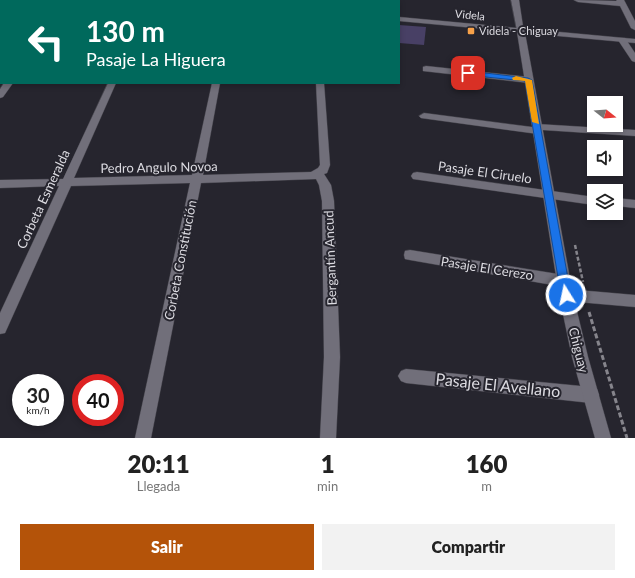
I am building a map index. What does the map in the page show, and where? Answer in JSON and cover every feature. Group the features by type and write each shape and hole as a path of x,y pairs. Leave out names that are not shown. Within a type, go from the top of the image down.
{"street":[{"name":"Chiguay","path":"516,0 528,80 566,295 603,438"},
{"path":"578,0 621,2 635,28"},
{"name":"Videla","path":"400,19 635,41"},
{"path":"622,40 635,59"},
{"path":"426,69 528,80"},
{"path":"0,95 8,84"},
{"name":"Corbeta Esmeralda","path":"0,328 112,84"},
{"name":"Corbeta Constitución","path":"143,438 216,84"},
{"path":"318,174 325,166 320,84"},
{"path":"424,116 537,129 635,133"},
{"name":"Pedro Angulo Novoa","path":"0,184 305,177 318,174"},
{"name":"Bergantín Ancud","path":"318,174 325,185 328,201 332,357 328,438"},
{"name":"Pasaje El Ciruelo","path":"417,176 587,200"},
{"path":"623,203 635,204"},
{"name":"Pasaje El Cerezo","path":"410,256 564,281"},
{"path":"566,295 635,301"},
{"name":"Pasaje El Avellano","path":"406,376 591,395"}],"path":[{"path":"575,243 597,343 627,438"}],"shaded area":[{"path":"400,25 426,27 424,45 400,43"}],"slow traffic":[{"path":"516,78 528,80 536,122"}],"place":[{"name":"Videla - Chiguay","path":"471,31"}],"route":[{"path":"468,73 528,80 566,295"}]}
